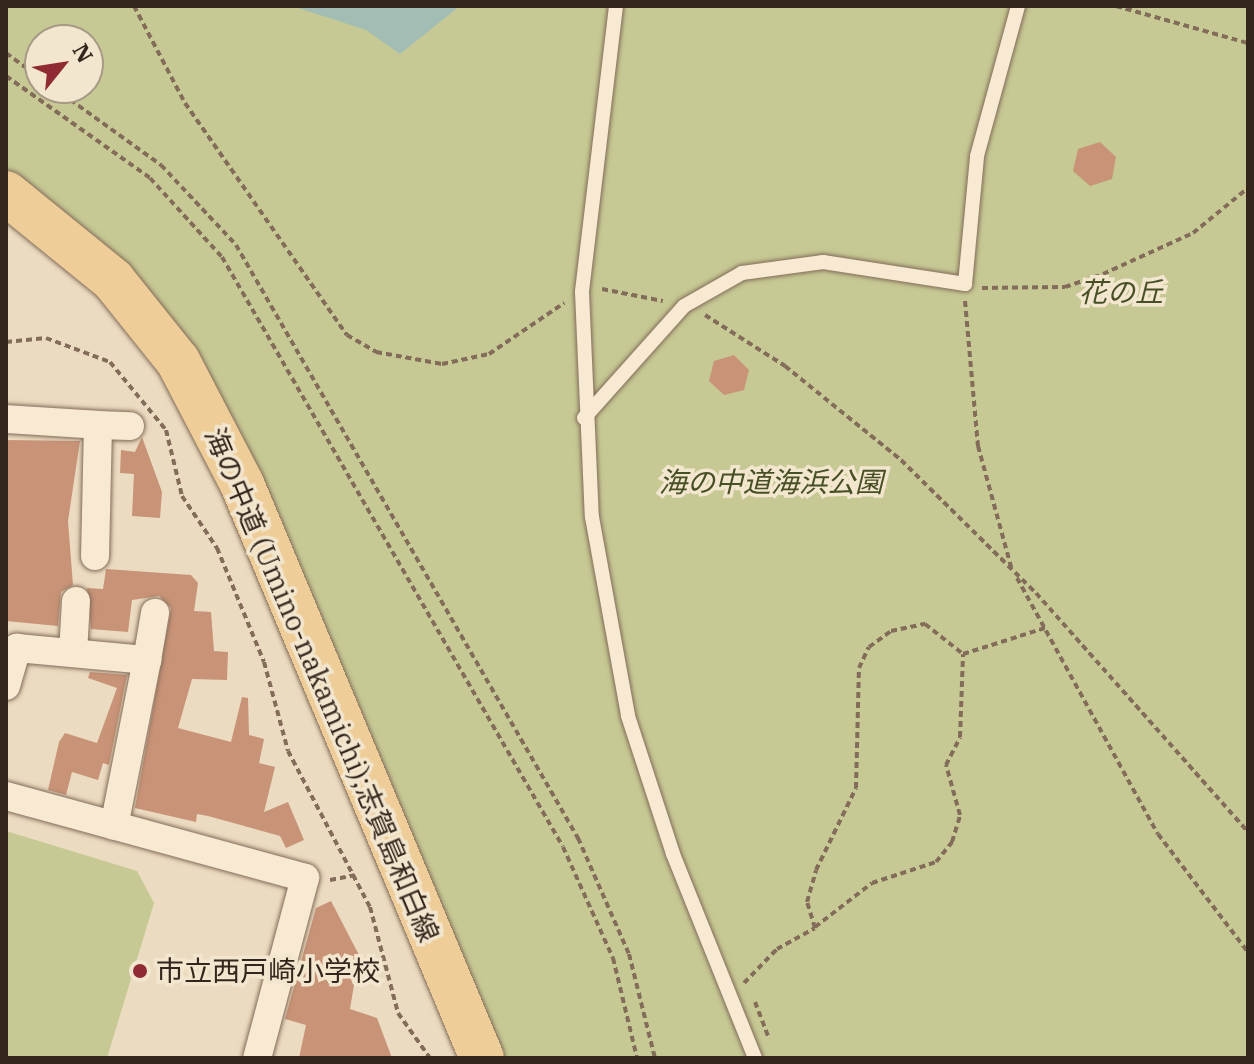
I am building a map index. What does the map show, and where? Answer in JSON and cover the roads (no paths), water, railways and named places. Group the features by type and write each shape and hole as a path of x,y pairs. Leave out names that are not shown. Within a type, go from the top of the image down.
{"main road":[{"name":"海の中道 (Umino-nakamichi);志賀島和白線","path":"6,193 113,280 178,361 242,484 482,1058"},
{"name":"海の中道 (Umino-nakamichi);志賀島和白線","path":"6,220 101,299 159,375 221,495 457,1058"}],"street":[{"path":"6,419 130,426"},
{"path":"95,556 98,425"},
{"path":"73,653 76,601"},
{"path":"114,826 155,613"},
{"path":"6,686 17,648 147,660"},
{"path":"6,796 308,882 257,1058"}],"lane":[{"path":"616,6 582,292 584,418 592,517 628,716 727,990 755,1058"},
{"path":"584,418 684,306 742,273 795,263 965,284 977,156 1018,6"}],"water":[{"path":"292,6 460,6 400,54 366,30"}],"place":[{"name":"市立西戸崎小学校","path":"140,971"}],"park label":[{"name":"花の丘","path":"1121,292"},
{"name":"海の中道海浜公園","path":"771,482"}]}
